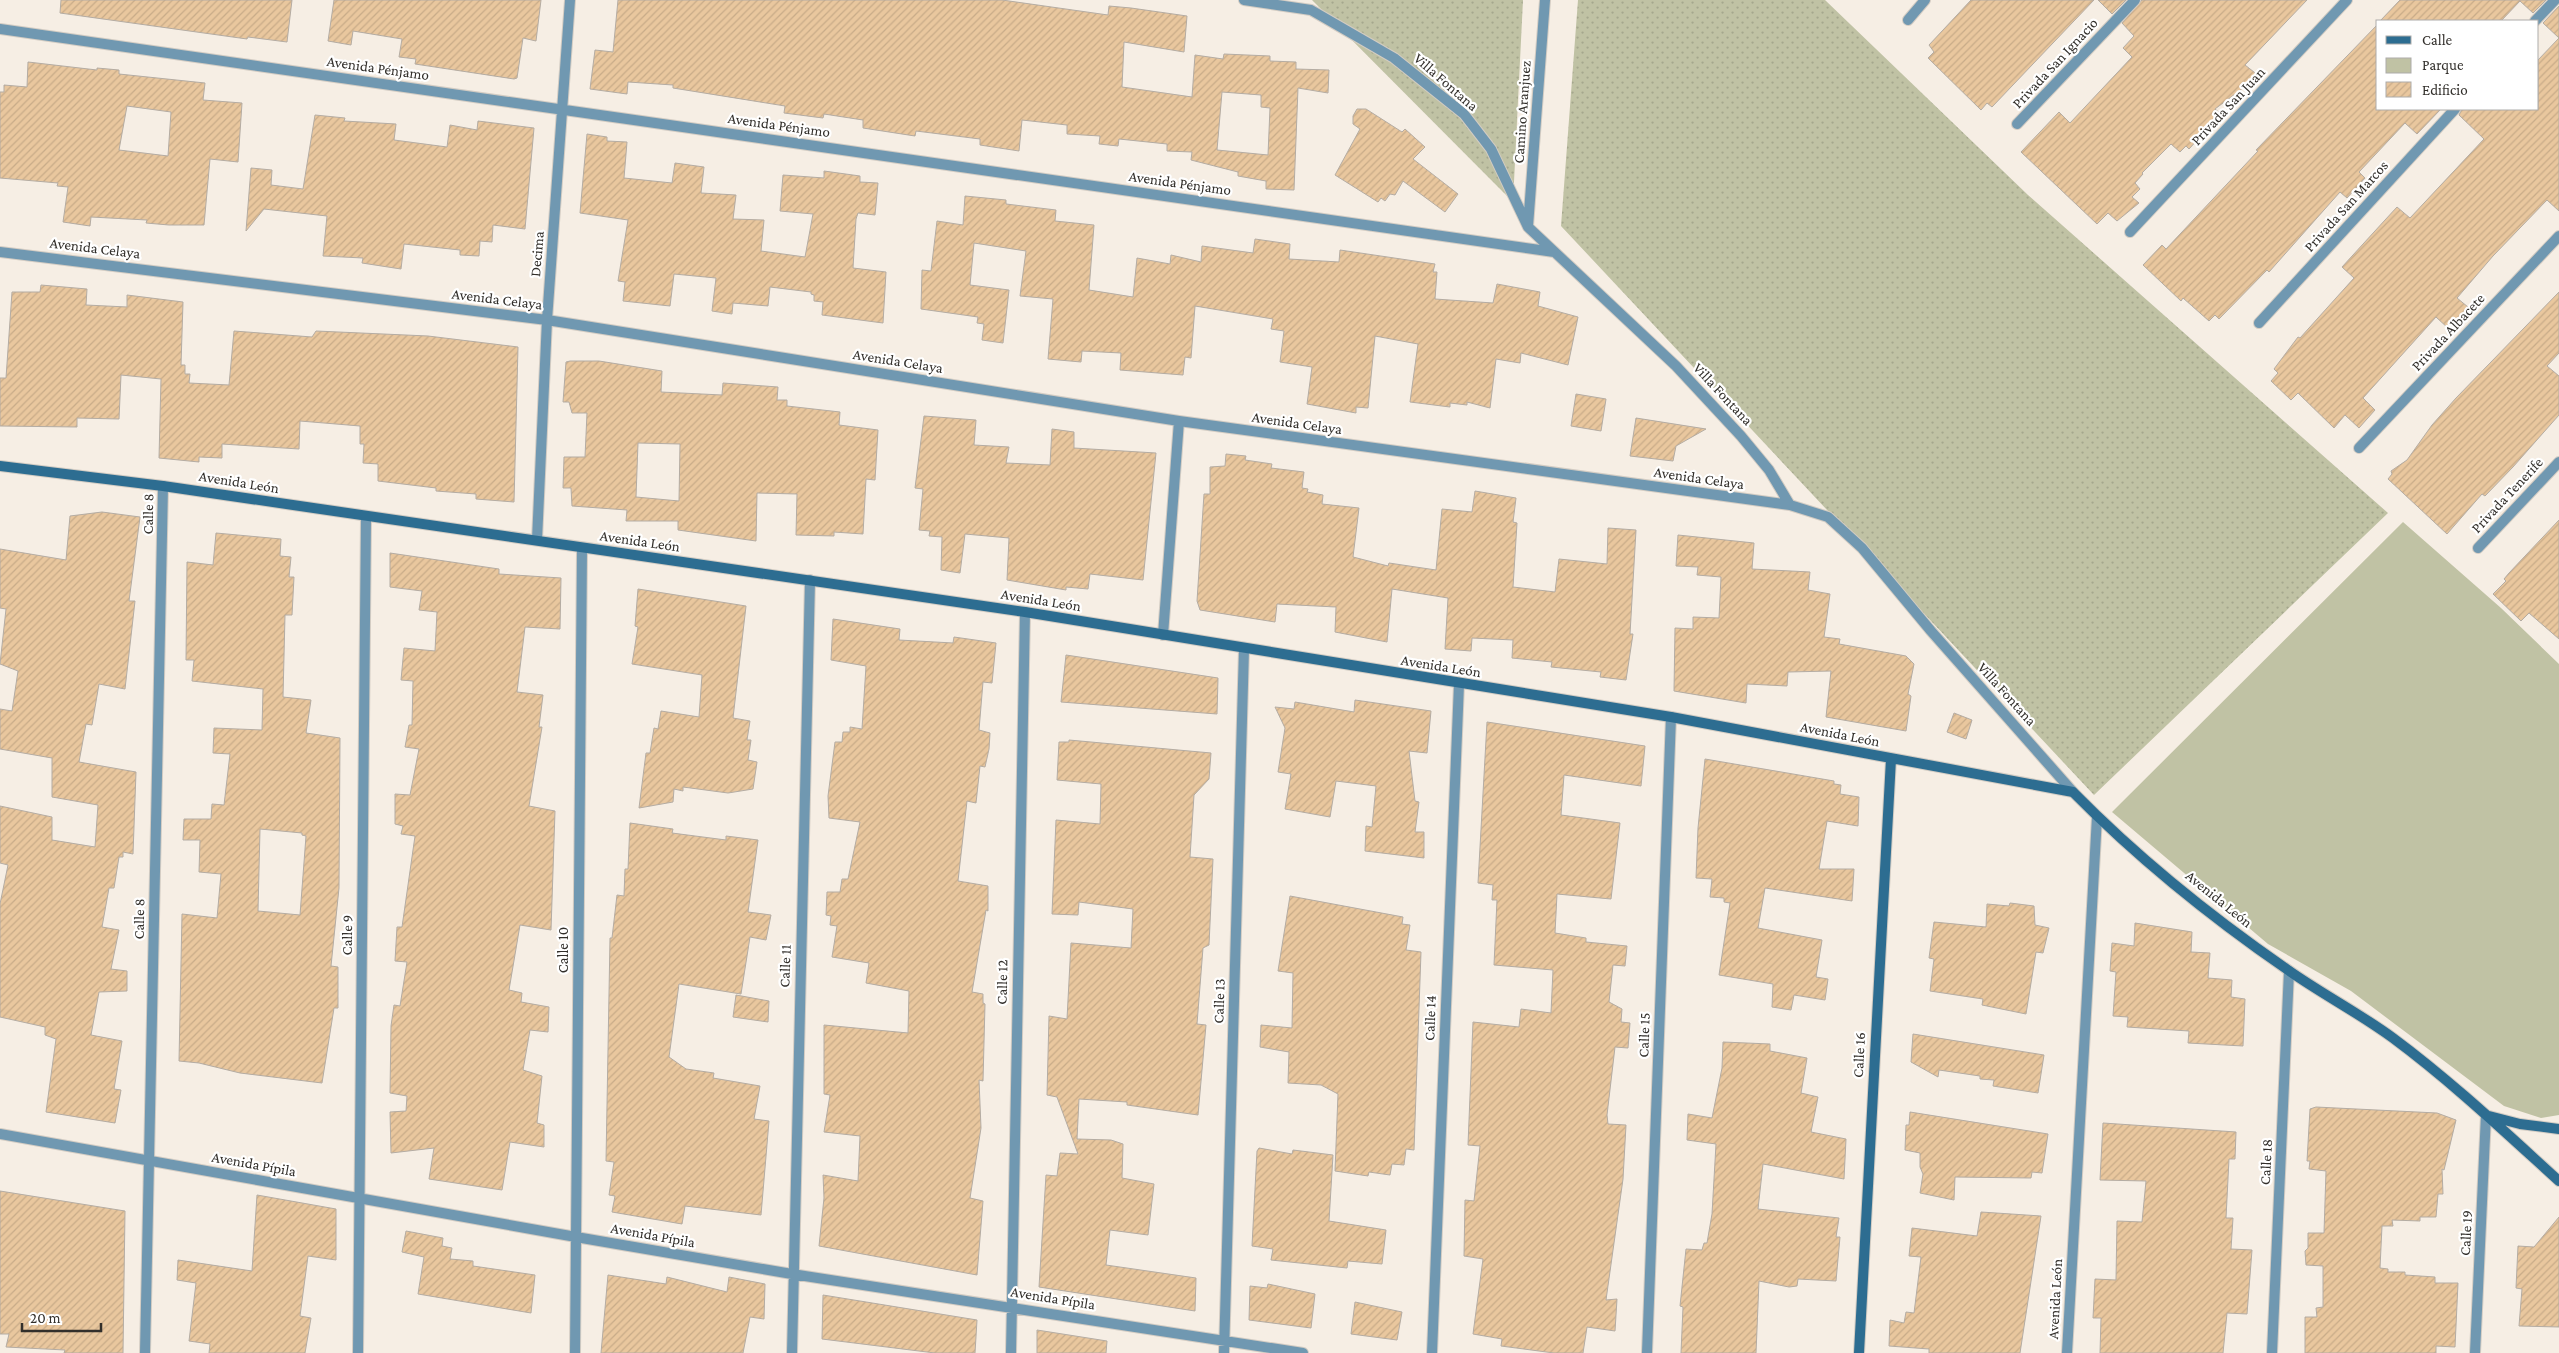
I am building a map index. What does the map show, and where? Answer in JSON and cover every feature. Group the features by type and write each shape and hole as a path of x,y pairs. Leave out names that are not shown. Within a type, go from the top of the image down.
{"street":[{"name":"Decima","path":"537,540 547,320 564,109 570,0"},
{"name":"Villa Fontana","path":"1244,0 1310,10 1394,58 1464,114 1491,149 1528,227 1676,366 1741,436 1769,470 1790,505 1828,518 1862,548 1931,631 2073,792 2098,817"},
{"name":"Camino Aranjuez","path":"1528,227 1545,0"},
{"path":"1908,20 1925,0"},
{"name":"Privada San Ignacio","path":"2017,124 2135,0"},
{"name":"Privada San Juan","path":"2130,232 2347,0"},
{"path":"2536,20 2555,0"},
{"name":"Avenida Pénjamo","path":"0,29 1554,252"},
{"name":"Privada San Marcos","path":"2259,323 2454,110"},
{"name":"Privada Albacete","path":"2359,448 2559,236"},
{"name":"Avenida Celaya","path":"0,252 547,320 1179,421 1790,505"},
{"path":"1163,635 1179,421"},
{"name":"Privada Tenerife","path":"2478,548 2559,462"},
{"name":"Avenida León","path":"0,466 163,486 1024,612 1671,717 2073,792"},
{"name":"Calle 8","path":"145,1353 163,486"},
{"name":"Calle 9","path":"358,1353 366,517"},
{"name":"Calle 10","path":"575,1353 582,548"},
{"name":"Calle 11","path":"792,1353 792,1274 810,580"},
{"name":"Calle 12","path":"1011,1353 1024,612"},
{"name":"Calle 13","path":"1224,1353 1244,649"},
{"name":"Calle 14","path":"1432,1353 1459,684"},
{"name":"Calle 15","path":"1647,1353 1671,717"},
{"name":"Calle 16","path":"1859,1353 1891,759"},
{"name":"Avenida León","path":"2098,817 2215,917 2289,972 2344,1004 2394,1039 2486,1115 2559,1181"},
{"name":"Avenida León","path":"2067,1353 2098,817"},
{"name":"Calle 18","path":"2272,1353 2289,972"},
{"path":"2486,1115 2520,1124 2559,1129"},
{"name":"Calle 19","path":"2475,1353 2486,1115"},
{"name":"Avenida Pípila","path":"0,1134 576,1238 792,1274 1302,1353"}],"green space":[{"path":"1312,0 1523,0 1513,202"},
{"path":"1578,0 1825,0 2028,195 2388,513 2094,795 1561,226"},
{"path":"2403,522 2501,608 2559,664 2559,1115 2541,1118 2504,1106 2351,991 2268,944 2112,812"}],"building":[{"path":"61,0 292,0 287,42 248,37 247,39 60,13"},
{"path":"334,0 541,0 536,41 523,38 517,78 514,79 415,64 416,59 399,57 402,39 353,31 351,45 328,41"},
{"path":"618,0 1002,0 1108,15 1109,6 1187,16 1184,52 1124,42 1122,87 1192,97 1195,55 1223,59 1224,54 1270,56 1270,61 1296,62 1296,69 1329,70 1328,93 1298,88 1294,190 1266,189 1266,181 1238,176 1238,172 1191,160 1192,152 1167,151 1167,144 1119,139 1118,146 1099,144 1100,136 1067,134 1067,125 1022,120 1019,151 980,145 980,139 916,131 915,136 863,128 863,120 824,114 823,118 784,113 785,106 673,88 673,85 628,82 627,94 590,89 595,50 613,52","holes":["1222,92 1261,95 1261,107 1270,108 1268,155 1217,150"]},
{"path":"1971,0 2094,0 1992,107 1987,103 1981,110 1928,58 1934,52 1929,45"},
{"path":"2098,0 2126,0 2112,14"},
{"path":"2142,0 2307,0 2245,65 2259,76 2215,109 2221,114 2189,149 2186,146 2180,152 2171,144 2142,173 2135,183 2140,189 2132,197 2139,203 2117,221 2108,213 2097,224 2021,152 2059,112 2070,123 2132,57 2123,48 2134,36 2122,23"},
{"path":"2400,0 2546,0 2533,13 2520,1 2502,20 2381,20"},
{"path":"2559,6 2559,38 2543,23"},
{"path":"2376,26 2376,110 2440,110 2417,134 2405,123 2359,172 2365,178 2347,198 2340,192 2269,272 2267,270 2219,319 2215,315 2209,321 2183,298 2181,301 2143,265 2162,245 2166,249 2258,151 2256,150"},
{"path":"2559,38 2559,211 2547,200 2493,256 2457,298 2468,307 2449,329 2436,317 2363,398 2375,410 2359,428 2345,415 2334,428 2298,393 2291,400 2271,381 2278,373 2274,369 2298,337 2300,338 2354,278 2342,267 2397,207 2410,218 2484,139 2459,115 2462,110 2539,110 2539,59"},
{"path":"28,62 97,70 97,68 119,70 119,74 205,83 203,100 242,103 238,162 210,159 204,225 169,225 146,223 147,220 91,217 90,226 63,222 68,187 57,186 58,183 0,178 0,92 4,92 4,85 27,87","holes":["127,106 171,112 168,156 119,150"]},
{"path":"1357,109 1366,109 1402,132 1405,129 1425,147 1413,159 1458,194 1445,212 1403,181 1395,195 1390,194 1385,201 1381,198 1378,202 1335,175 1360,129 1353,124 1353,116"},
{"path":"315,115 345,118 344,121 396,124 394,140 447,147 450,125 477,130 478,121 534,128 525,229 493,225 492,242 480,241 479,256 460,255 460,250 404,244 401,269 362,263 363,258 323,256 327,216 264,209 246,231 251,168 272,170 271,185 303,189"},
{"path":"587,134 607,137 607,141 627,142 624,178 672,183 675,163 704,167 701,193 736,195 733,219 764,220 761,251 805,257 813,214 780,211 783,175 824,178 824,171 860,176 860,182 878,183 875,215 858,213 856,219 853,268 886,272 883,323 822,315 823,302 814,301 814,295 811,292 770,287 768,306 733,303 732,314 712,311 716,278 674,274 670,306 623,301 625,282 618,281 628,220 580,213"},
{"path":"965,196 1006,200 1006,204 1056,210 1055,221 1094,225 1089,290 1133,297 1137,258 1170,264 1171,255 1201,262 1202,246 1253,253 1255,239 1290,244 1289,259 1339,262 1340,250 1435,264 1433,272 1437,272 1435,299 1493,303 1497,284 1540,292 1538,306 1578,317 1568,365 1521,353 1520,363 1496,359 1490,408 1467,402 1467,405 1450,403 1450,407 1410,402 1418,344 1375,336 1368,408 1356,407 1356,413 1307,404 1312,367 1280,362 1284,331 1271,329 1273,319 1195,306 1191,358 1185,357 1183,375 1120,370 1121,353 1082,351 1081,362 1048,359 1053,299 1020,296 1026,251 974,243 970,285 1009,290 1003,343 982,340 984,324 977,323 978,317 921,309 922,270 931,271 937,221 963,225"},
{"path":"41,285 87,289 86,305 127,307 127,295 183,302 181,365 185,365 185,374 190,374 189,383 229,385 234,331 312,337 316,331 428,336 518,347 514,502 476,499 476,494 436,491 436,488 378,481 378,464 363,463 364,444 360,444 360,426 300,421 299,449 222,444 222,458 199,457 199,462 159,458 161,379 121,375 119,419 77,418 77,427 0,426 0,378 6,378 12,292 40,292"},
{"path":"2559,292 2559,353 2547,366 2559,376 2559,415 2513,467 2485,496 2482,494 2447,534 2388,479 2392,474 2391,471 2407,460 2432,425 2456,398"},
{"path":"599,361 662,371 661,392 722,395 723,383 778,387 777,400 787,400 787,406 840,412 839,425 878,430 875,480 866,479 863,534 834,532 834,536 796,535 797,494 757,493 756,541 678,530 678,521 626,521 627,510 572,506 571,488 563,488 564,457 585,457 587,413 572,413 569,402 563,402 566,362","holes":["638,443 680,444 679,501 636,497"]},
{"path":"1576,394 1606,399 1601,431 1571,426"},
{"path":"924,416 976,420 974,445 1009,447 1006,463 1050,465 1052,429 1074,432 1074,448 1156,453 1143,580 1090,574 1088,589 1066,587 1066,590 1007,580 1009,538 965,534 960,573 941,570 942,537 929,536 930,531 919,530 923,489 915,488"},
{"path":"1636,418 1706,429 1676,446 1673,461 1630,456"},
{"path":"1226,454 1246,456 1245,460 1272,464 1271,468 1304,472 1302,488 1308,489 1307,492 1323,495 1322,504 1359,508 1353,557 1388,566 1389,563 1436,570 1442,509 1472,512 1475,491 1516,498 1513,522 1517,523 1513,587 1555,592 1559,559 1607,564 1608,528 1636,530 1630,634 1633,634 1626,680 1600,677 1601,672 1551,667 1552,662 1512,658 1513,640 1472,638 1471,651 1445,649 1448,598 1392,589 1387,642 1335,632 1336,607 1277,604 1275,622 1200,610 1197,601 1204,494 1210,494 1210,467 1225,466"},
{"path":"102,512 140,517 129,601 135,601 125,689 99,684 92,725 86,724 79,762 136,772 133,854 123,852 123,857 119,857 114,888 109,888 102,927 119,930 111,969 127,971 127,991 99,992 91,1035 122,1041 114,1089 121,1090 115,1123 46,1112 56,1039 45,1035 45,1027 0,1017 0,904 8,865 0,863 0,806 52,817 52,840 95,847 98,805 52,797 52,758 0,749 0,709 12,711 18,671 0,664 6,609 0,608 0,549 66,560 70,516"},
{"path":"2559,520 2559,639 2529,613 2521,621 2493,594 2506,581 2504,579 2509,573"},
{"path":"216,533 281,539 280,556 291,557 289,577 294,577 292,615 285,615 283,697 311,700 306,733 340,738 339,888 331,966 338,967 338,1008 334,1008 322,1083 240,1073 199,1063 179,1061 182,914 217,918 221,874 199,872 200,840 183,840 184,819 211,819 212,804 224,805 230,754 213,753 214,728 262,730 263,689 192,681 194,660 186,660 187,562 213,565","holes":["260,829 302,833 302,835 306,836 300,915 258,911"]},
{"path":"1678,535 1754,543 1752,569 1810,572 1808,590 1830,594 1824,637 1840,639 1839,644 1906,656 1914,664 1908,694 1911,696 1906,731 1826,717 1831,671 1788,672 1787,686 1747,684 1746,703 1674,691 1675,628 1693,629 1693,617 1719,618 1721,577 1697,575 1698,567 1676,566"},
{"path":"390,553 499,569 499,574 561,578 560,629 525,627 517,692 543,695 539,727 542,727 529,806 555,811 551,930 520,925 509,990 522,993 521,1002 549,1007 548,1032 530,1030 523,1070 542,1076 537,1123 544,1125 544,1147 510,1142 502,1190 429,1179 434,1148 391,1153 390,1112 406,1111 407,1096 390,1093 391,1026 394,1005 400,1006 407,962 395,961 397,927 402,927 415,836 401,834 403,826 395,824 395,794 410,795 419,749 405,747 409,725 412,725 413,681 401,680 404,648 435,651 437,612 419,610 422,591 390,587"},
{"path":"638,589 746,606 733,718 750,721 747,740 751,740 748,760 757,762 753,789 728,793 683,787 683,791 674,789 673,802 639,808 646,753 650,753 654,728 658,729 661,711 699,717 702,675 632,664 638,627 635,626"},
{"path":"833,619 900,629 899,640 953,643 954,637 996,643 992,683 983,682 979,730 990,733 989,749 985,767 980,766 976,803 967,801 958,881 988,886 988,911 986,910 972,992 983,994 983,1003 985,1004 983,1081 979,1080 981,1128 970,1198 983,1201 977,1275 819,1246 824,1198 823,1175 858,1181 860,1136 824,1132 830,1095 824,1094 824,1025 908,1033 909,991 866,983 869,963 832,957 837,926 830,925 831,916 826,915 827,892 840,892 842,879 848,879 860,822 829,818 828,796 835,742 842,742 843,732 850,732 850,727 862,729 866,666 831,660"},
{"path":"1066,655 1218,678 1217,714 1061,702"},
{"path":"1355,700 1431,711 1427,753 1409,751 1415,801 1419,802 1415,832 1424,832 1424,858 1365,851 1366,826 1372,827 1376,786 1336,781 1330,817 1285,809 1291,774 1278,772 1285,728 1275,707 1294,709 1295,702 1354,712"},
{"path":"1954,713 1972,720 1966,739 1947,732"},
{"path":"1487,722 1645,746 1641,786 1564,775 1561,815 1620,823 1611,899 1557,894 1555,933 1586,938 1586,942 1627,946 1625,966 1613,965 1609,1002 1622,1009 1621,1022 1630,1023 1628,1048 1615,1047 1607,1115 1608,1124 1626,1125 1623,1179 1606,1300 1617,1299 1615,1331 1587,1327 1583,1353 1554,1353 1501,1346 1502,1339 1473,1334 1483,1259 1464,1256 1465,1200 1474,1201 1480,1146 1468,1145 1473,1022 1519,1027 1521,1009 1551,1013 1553,970 1494,965 1497,900 1492,900 1493,885 1478,883"},
{"path":"1069,740 1211,753 1209,779 1194,795 1190,857 1213,859 1209,945 1203,948 1197,1024 1206,1025 1198,1115 1127,1105 1127,1102 1079,1099 1077,1139 1111,1140 1123,1144 1122,1178 1154,1184 1148,1235 1110,1230 1106,1265 1196,1278 1195,1311 1039,1287 1046,1175 1057,1176 1060,1153 1078,1154 1057,1097 1047,1095 1049,1016 1067,1019 1071,943 1131,948 1133,909 1079,902 1078,915 1052,914 1056,820 1100,824 1101,784 1057,780 1059,742 1069,742"},
{"path":"1705,759 1834,781 1834,784 1841,785 1840,794 1859,797 1858,826 1827,821 1819,869 1854,869 1852,901 1765,888 1758,928 1822,940 1816,977 1828,979 1825,1000 1794,995 1791,1010 1772,1007 1773,984 1719,975 1730,903 1724,902 1724,898 1710,897 1712,879 1696,878 1698,828"},
{"path":"630,823 673,829 672,833 726,840 726,836 758,840 748,912 771,915 766,940 750,937 741,994 679,984 669,1057 686,1069 714,1073 713,1078 760,1086 754,1119 769,1121 761,1215 685,1206 682,1224 612,1212 615,1196 609,1195 614,1162 606,1161 610,938 612,938 617,895 624,896 625,869 628,869"},
{"path":"1290,896 1403,917 1402,924 1410,925 1406,950 1421,952 1414,1150 1406,1149 1404,1165 1392,1164 1390,1175 1369,1172 1368,1176 1335,1171 1338,1094 1321,1085 1288,1083 1289,1052 1260,1047 1261,1025 1292,1028 1293,973 1278,971"},
{"path":"2010,903 2034,906 2035,925 2049,928 2043,953 2036,952 2026,1014 1982,1005 1983,999 1930,991 1934,959 1929,958 1934,922 1986,927 1987,904 2009,906"},
{"path":"2135,923 2192,932 2191,952 2210,953 2208,978 2232,980 2231,997 2245,999 2243,1046 2188,1043 2189,1031 2127,1027 2128,1017 2113,1016 2116,972 2110,971 2112,943 2134,946"},
{"path":"736,995 769,1001 768,1022 733,1017"},
{"path":"1913,1034 2044,1055 2038,1093 1993,1086 1994,1080 1980,1079 1980,1076 1939,1070 1938,1077 1911,1062"},
{"path":"1723,1042 1770,1044 1770,1051 1807,1058 1801,1093 1818,1097 1811,1132 1846,1139 1844,1179 1763,1164 1758,1209 1839,1218 1836,1237 1840,1237 1836,1281 1798,1279 1797,1286 1789,1287 1759,1281 1756,1353 1681,1353 1683,1307 1680,1306 1686,1249 1702,1250 1704,1243 1707,1243 1712,1214 1716,1144 1687,1140 1688,1114 1712,1118 1722,1068"},
{"path":"2316,1107 2437,1113 2456,1120 2444,1170 2442,1169 2443,1194 2438,1194 2436,1217 2420,1217 2420,1221 2392,1220 2393,1226 2382,1226 2380,1268 2388,1269 2388,1272 2405,1272 2405,1275 2435,1277 2435,1283 2458,1283 2455,1347 2436,1346 2436,1353 2305,1353 2305,1317 2317,1317 2316,1308 2323,1307 2323,1266 2306,1265 2305,1251 2308,1248 2308,1233 2324,1233 2326,1171 2309,1169 2310,1161 2307,1161 2310,1109"},
{"path":"1910,1112 2048,1134 2042,1173 2032,1172 2031,1178 1955,1177 1954,1200 1920,1193 1923,1174 1920,1167 1920,1153 1905,1150 1906,1125 1909,1125"},
{"path":"2103,1123 2236,1132 2235,1159 2229,1159 2226,1218 2233,1218 2231,1249 2252,1250 2247,1314 2227,1313 2223,1353 2100,1353 2101,1318 2093,1318 2095,1279 2116,1280 2117,1221 2142,1222 2146,1181 2100,1180"},
{"path":"1259,1148 1292,1154 1293,1150 1333,1155 1329,1221 1386,1230 1382,1264 1348,1261 1347,1268 1271,1260 1273,1249 1252,1246 1257,1151"},
{"path":"0,1191 125,1211 123,1353 64,1353 65,1350 6,1347 9,1334 0,1334"},
{"path":"257,1195 336,1209 336,1260 308,1256 300,1316 311,1318 305,1353 209,1353 210,1344 189,1341 196,1283 177,1280 178,1260 252,1271"},
{"path":"1981,1212 2041,1216 2020,1353 1929,1353 1929,1349 1889,1346 1890,1320 1904,1323 1906,1312 1914,1313 1921,1257 1909,1256 1912,1228 1977,1236"},
{"path":"2559,1217 2559,1327 2519,1326 2522,1289 2516,1288 2518,1246 2534,1247"},
{"path":"406,1231 443,1238 442,1246 452,1248 450,1259 473,1261 473,1266 535,1275 531,1313 418,1294 424,1257 402,1252"},
{"path":"608,1275 666,1284 667,1277 727,1292 729,1277 765,1284 764,1319 750,1317 743,1353 601,1353"},
{"path":"1268,1284 1315,1294 1311,1328 1249,1320 1250,1286 1267,1288"},
{"path":"823,1295 977,1320 975,1353 935,1353 822,1339"},
{"path":"1355,1302 1402,1312 1397,1340 1351,1334"},
{"path":"1037,1330 1107,1341 1106,1353 1037,1353"}]}
